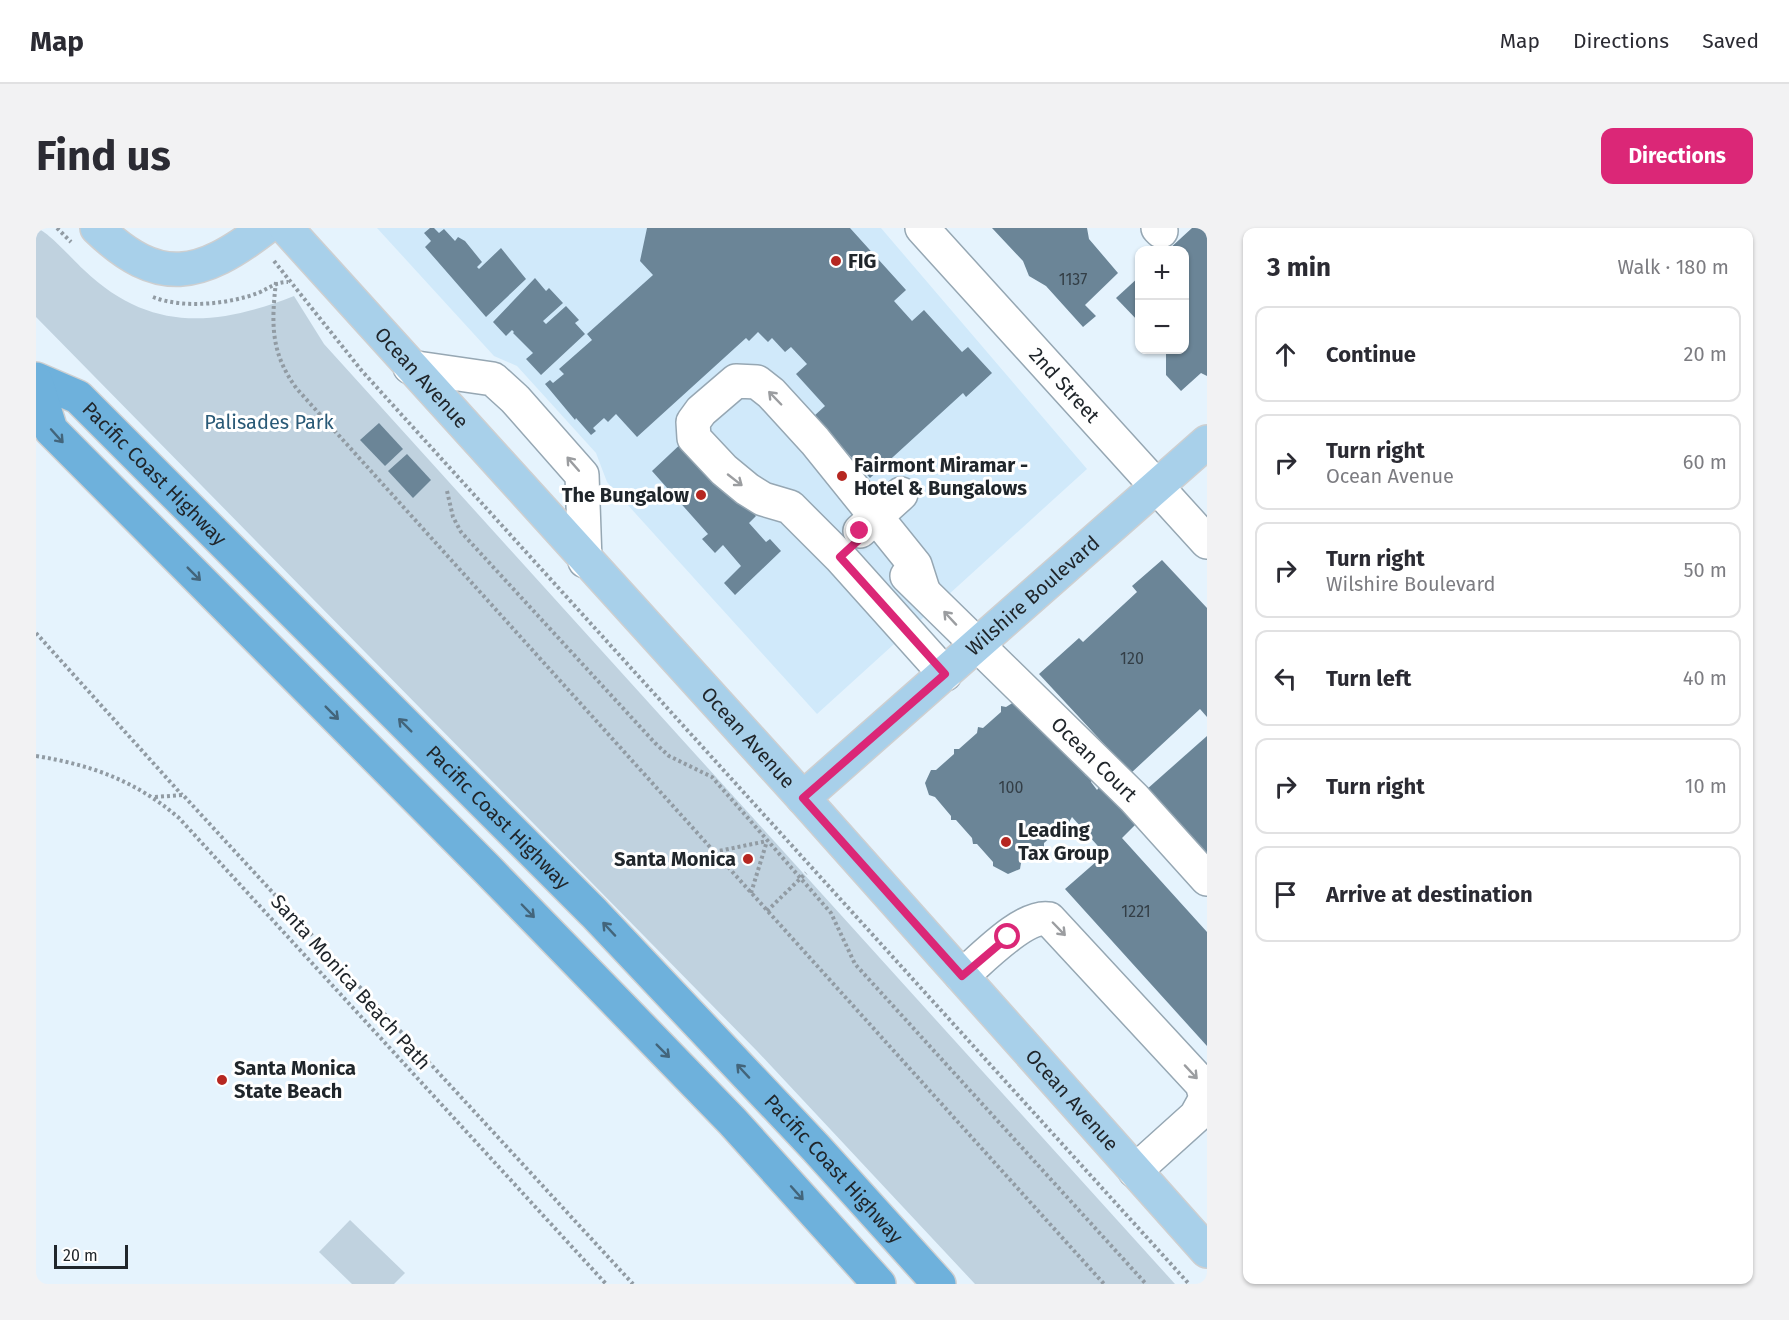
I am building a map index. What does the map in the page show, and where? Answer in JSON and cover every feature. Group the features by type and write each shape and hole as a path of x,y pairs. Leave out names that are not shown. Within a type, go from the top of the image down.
{"highway":[{"name":"Pacific Coast Highway","path":"36,381 78,397 594,913 816,1148 939,1284"},
{"name":"Pacific Coast Highway","path":"36,381 51,430 487,869 732,1121 879,1284"},
{"path":"487,869 521,840"}],"main road":[{"path":"97,228 129,255 155,267 171,271 213,261 265,228"},
{"name":"Ocean Avenue","path":"286,228 585,561 803,798 1207,1251"},
{"name":"Wilshire Boulevard","path":"803,798 1207,442"}],"street":[{"name":"2nd Street","path":"922,228 1207,542"},
{"path":"410,367 493,379 516,399 582,475 585,561"},
{"path":"867,527 815,441 771,393 757,382 736,381 701,411 693,423 694,438 724,470 763,499 790,507 840,557 945,674"},
{"path":"840,557 901,494"},
{"name":"Ocean Court","path":"867,527 915,565 923,590 977,646 1134,798 1207,879"},
{"path":"962,976 1023,925 1042,917 1049,919 1202,1084 1206,1098 1196,1116 1135,1171"}],"path":[{"path":"167,303 201,303 232,299 258,292 276,282 289,282 302,294 362,371 1189,1284"},
{"path":"276,282 273,311 274,334 276,352 284,372 766,911 1104,1284"},
{"path":"447,491 453,517 462,532 655,743 669,756 710,776 734,802 838,923 855,964 1146,1284"},
{"path":"36,633 633,1284"},
{"name":"Santa Monica Beach Path","path":"36,756 93,769 154,796 207,847 606,1284"},
{"path":"154,796 183,795"},
{"path":"734,802 739,798"},
{"path":"714,852 768,841"},
{"path":"751,893 768,841"},
{"path":"766,911 806,873"}],"shaded area":[{"name":"Fairmont Miramar - Hotel & Bungalows","path":"377,228 881,228 1087,469 817,714 607,482 596,453 517,366 494,356"}],"green space":[{"name":"Palisades Park","path":"36,228 54,240 108,290 133,305 158,314 184,318 210,318 237,314 294,296 324,344 1175,1284 975,1284 757,1051 36,317"},
{"path":"350,1220 405,1273 394,1284 352,1284 319,1252"}],"building":[{"path":"434,228 439,233 444,229 455,241 458,237 465,241 482,262 477,267 479,269 501,248 526,279 486,317 425,247 431,241 424,233"},
{"path":"647,228 850,228 906,290 894,301 912,321 924,310 962,352 968,347 992,373 966,397 963,393 870,478 814,416 825,406 796,374 807,364 791,347 785,352 772,338 768,342 758,332 749,341 746,338 637,437 616,414 608,422 604,418 593,428 596,431 591,435 576,418 575,420 545,384 550,380 553,383 564,374 559,369 592,340 587,334 653,275 640,261"},
{"path":"992,228 1087,228 1089,239 1118,273 1085,305 1096,316 1083,327 1046,286 1029,276 1023,261"},
{"path":"1192,228 1207,228 1207,376 1201,373 1181,391 1166,375 1166,354 1189,354 1189,246 1172,246"},
{"path":"535,278 546,291 549,288 563,303 543,321 546,324 566,306 579,320 575,323 585,334 541,375 526,359 533,353 514,332 512,330 506,336 493,322"},
{"path":"1135,281 1135,318 1116,298"},
{"path":"379,423 403,449 385,466 360,440"},
{"path":"686,439 756,516 749,523 766,542 770,539 781,551 735,595 724,583 741,566 723,545 715,553 702,539 708,534 652,471"},
{"path":"407,454 431,480 413,498 388,471"},
{"path":"1162,560 1207,608 1207,717 1200,709 1131,773 1039,674 1079,638 1083,642 1137,592 1132,586"},
{"path":"1014,702 1072,758 1086,776 1092,778 1091,782 1097,790 1100,786 1136,824 1122,838 1207,932 1207,1046 1065,889 1105,854 1072,817 1067,826 1062,827 1044,843 1044,848 1039,848 1021,863 1020,869 1008,874 993,866 993,862 977,844 973,844 972,838 956,820 951,820 951,816 935,797 929,795 925,783 931,770 936,770 954,754 954,749 959,749 977,733 978,727 983,728 1001,712 1001,706 1006,707"},
{"path":"1207,736 1207,858 1146,790"}],"place":[{"name":"FIG","path":"836,261"},
{"name":"Fairmont Miramar - Hotel & Bungalows","path":"842,476"},
{"name":"The Bungalow","path":"701,495"},
{"name":"Leading Tax Group","path":"1006,842"},
{"name":"Santa Monica","path":"748,859"},
{"name":"Santa Monica State Beach","path":"222,1080"}],"route":[{"path":"860,531 864,535 840,557 945,674 803,798 962,976 1008,937"}]}
